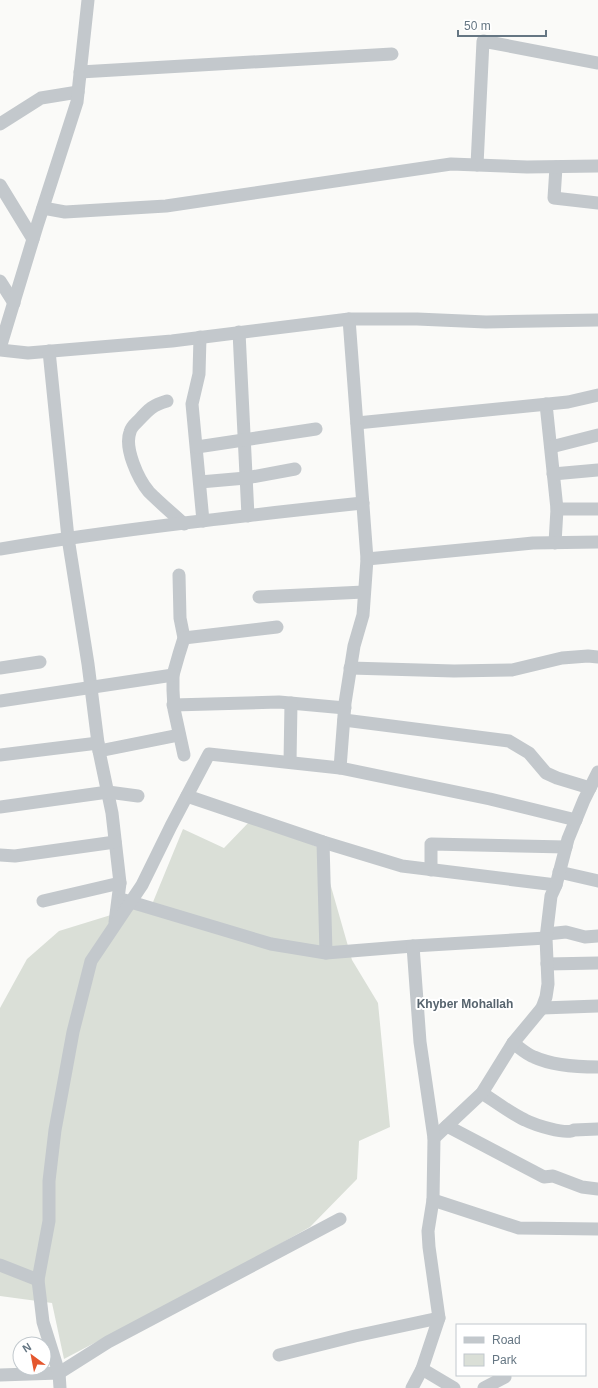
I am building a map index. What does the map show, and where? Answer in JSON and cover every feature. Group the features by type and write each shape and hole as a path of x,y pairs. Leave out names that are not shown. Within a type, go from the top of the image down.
{"street":[{"path":"88,0 77,102 42,208 0,349 28,353 200,337 349,318 486,322 598,320"},
{"path":"477,166 483,41 598,63"},
{"path":"80,72 392,54"},
{"path":"0,124 40,98 78,92"},
{"path":"42,208 65,212 166,206 450,164 527,167 598,166"},
{"path":"556,166 554,198 598,203"},
{"path":"0,185 33,239"},
{"path":"0,281 14,303"},
{"path":"340,768 344,714 350,668 354,646 363,615 367,559 349,318"},
{"path":"238,332 248,516"},
{"path":"200,337 199,374 192,404 203,521"},
{"path":"49,351 68,538 91,687 98,747 112,813 120,883 114,926"},
{"path":"358,423 568,402 598,395"},
{"path":"167,401 156,404 130,430 128,438 138,473 144,484 150,492 184,524"},
{"path":"546,404 557,509 555,543"},
{"path":"196,447 316,429"},
{"path":"551,447 598,435"},
{"path":"200,482 246,478 295,469"},
{"path":"553,474 598,470"},
{"path":"0,549 68,538 363,503"},
{"path":"557,509 598,509"},
{"path":"367,559 533,543 598,542"},
{"path":"179,575 180,618 184,638 173,676 174,705 184,755"},
{"path":"259,597 364,592"},
{"path":"184,638 278,627"},
{"path":"350,668 454,671 512,670 562,658 588,656 598,657"},
{"path":"0,668 40,662"},
{"path":"0,701 173,676"},
{"path":"174,705 279,702 291,703 344,714 509,741 529,753 546,772 557,778 595,782 576,820 551,896 547,936 548,984 546,997 542,1008 513,1043 482,1093 434,1138"},
{"path":"290,762 291,703"},
{"path":"0,755 98,747 180,735"},
{"path":"60,1388 59,1374 43,1322 38,1280 49,1221 49,1181 55,1130 73,1032 91,961 142,885 209,754 340,768 490,799 576,820"},
{"path":"0,807 108,792 138,796"},
{"path":"187,796 323,842 402,866 431,870 598,881"},
{"path":"0,855 15,856 115,842"},
{"path":"323,842 326,953"},
{"path":"431,870 431,844 566,847"},
{"path":"43,900 120,883"},
{"path":"118,898 271,944 326,953 547,936 566,932 585,937 598,936"},
{"path":"412,1388 422,1369 439,1318 428,1231 433,1200 434,1138 420,1042 413,946"},
{"path":"547,964 598,963"},
{"path":"542,1008 598,1006"},
{"path":"513,1043 532,1056 543,1061 585,1067 598,1067"},
{"path":"482,1093 526,1120 557,1130 571,1132 574,1130 598,1129"},
{"path":"447,1126 544,1178 553,1176 582,1187 598,1189"},
{"path":"433,1200 519,1228 598,1229"},
{"path":"0,1375 59,1374 108,1342 340,1219"},
{"path":"0,1266 38,1280"},
{"path":"279,1356 355,1336 439,1318"},
{"path":"422,1369 454,1388"},
{"path":"484,1388 506,1377"}],"green space":[{"path":"251,820 320,848 352,960 378,1003 390,1127 359,1141 357,1179 310,1227 244,1264 64,1359 52,1303 0,1296 0,1008 27,959 59,931 153,902 183,829 224,848"}],"district":[{"name":"Khyber Mohallah","path":"465,1004"}]}
